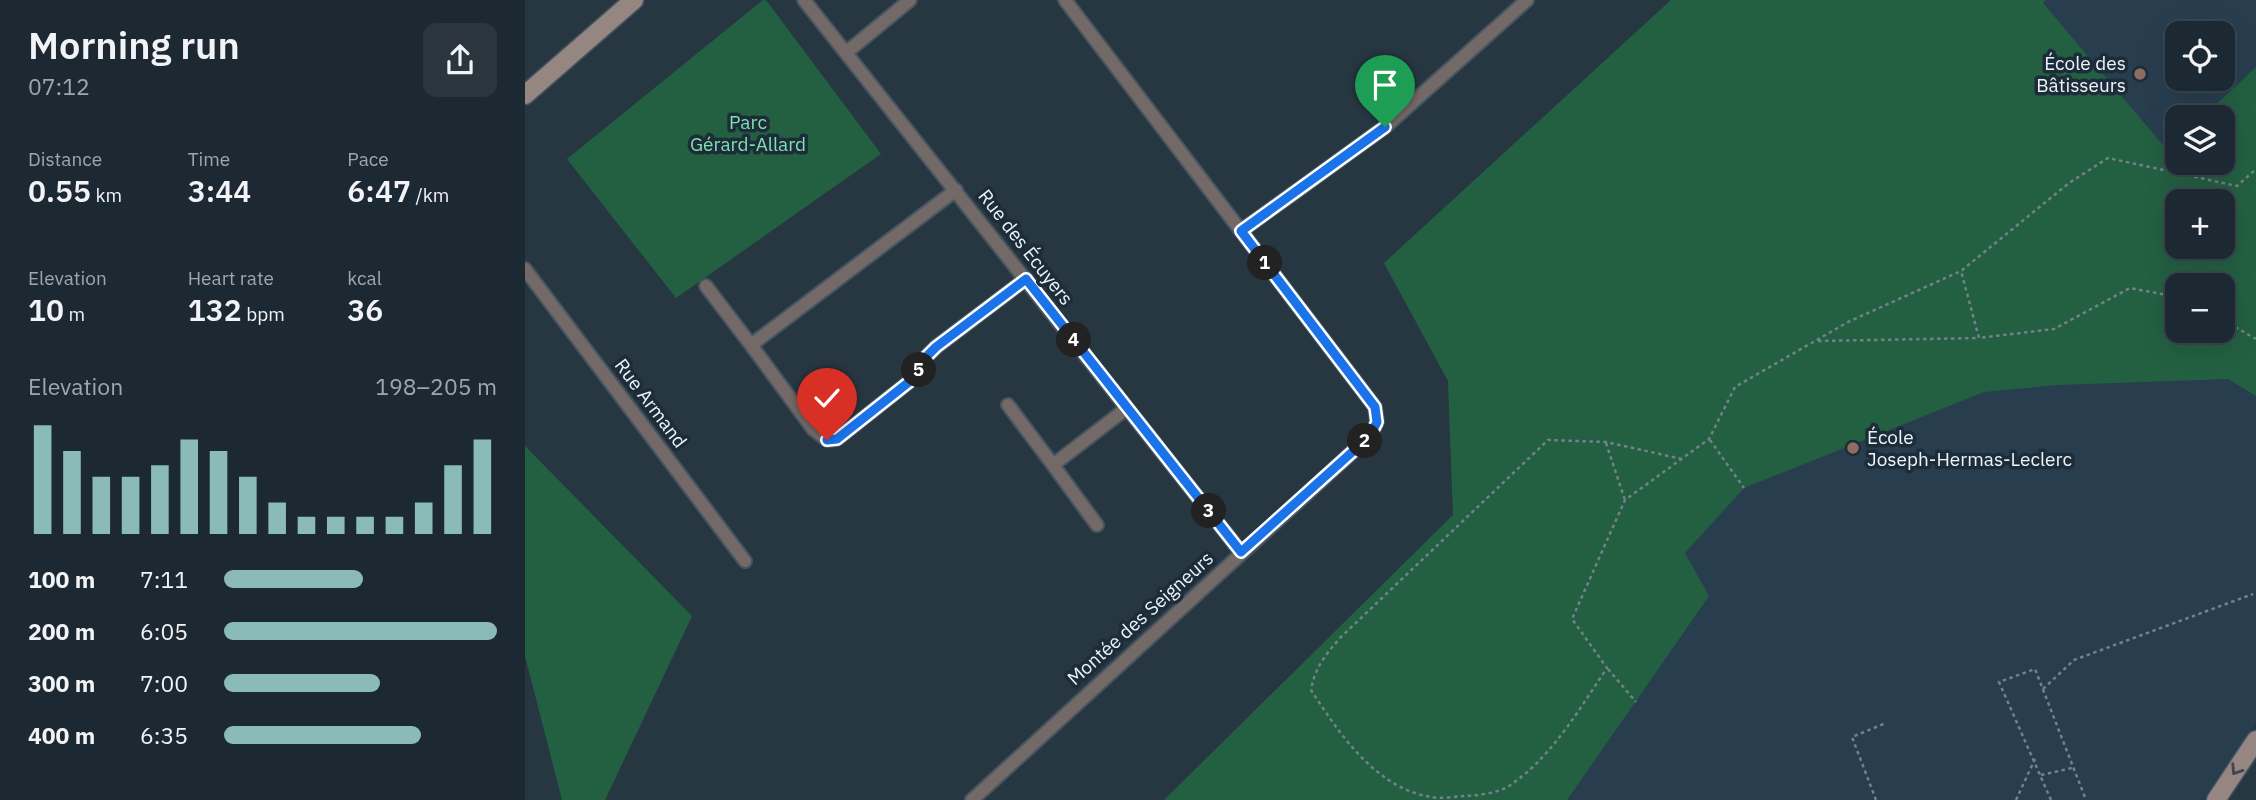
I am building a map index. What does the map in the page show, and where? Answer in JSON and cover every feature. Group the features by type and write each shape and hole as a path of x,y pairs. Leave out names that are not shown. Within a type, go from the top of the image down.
{"street":[{"path":"525,95 634,0"},
{"name":"Rue des Écuyers","path":"804,0 1241,552"},
{"path":"847,52 910,0"},
{"name":"Montée des Seigneurs","path":"972,800 1370,436 1377,422 1375,407 1065,0"},
{"path":"1241,231 1385,127 1527,0"},
{"path":"751,345 956,190"},
{"name":"Rue Armand","path":"525,269 745,561"},
{"path":"706,286 818,435 827,440 837,439 909,382 923,360 936,347 1026,279"},
{"path":"1008,405 1097,525"},
{"path":"1053,465 1127,408"},
{"path":"2216,800 2256,740"}],"path":[{"path":"1636,702 1607,668 1572,619 1625,500 1709,439 1735,387 1848,322 1961,271 2069,183 2108,158 2237,186 2256,169"},
{"path":"1961,271 1979,338"},
{"path":"1815,341 1979,338 2054,329 2130,288 2165,295"},
{"path":"2235,327 2256,339"},
{"path":"1709,439 1744,488"},
{"path":"1607,668 1551,750 1507,788 1469,796 1431,797 1392,783 1361,757 1338,731 1311,690 1314,673 1341,637 1548,440 1606,442 1682,459"},
{"path":"1606,442 1625,500"},
{"path":"2043,689 2074,660 2253,594"},
{"path":"2051,800 1999,682 2035,669 2086,800"},
{"path":"1876,800 1852,737 1885,723"},
{"path":"2016,800 2035,759"},
{"path":"2041,775 2073,767"}],"shaded area":[{"name":"École Joseph-Hermas-Leclerc","path":"1671,0 2039,0 2043,3 2046,0 2256,0 2256,723 2202,800 1164,800 1453,515 1448,381 1384,263"}],"green space":[{"name":"Parc Gérard-Allard","path":"766,0 881,154 676,298 567,159"},
{"name":"École Joseph-Hermas-Leclerc","path":"1671,0 2046,0 2043,3 2165,148 2165,175 2235,175 2235,105 2216,105 2231,91 2235,91 2235,87 2256,67 2256,396 2228,379 2058,385 1984,392 1744,488 1685,553 1709,596 1567,800 1164,800 1453,515 1448,381 1384,263"},
{"path":"525,446 692,616 605,800 562,800 525,656"}],"place":[{"name":"École des Bâtisseurs","path":"2140,74"},
{"name":"École Joseph-Hermas-Leclerc","path":"1853,448"}],"route":[{"path":"827,440 837,439 909,382 919,371 923,360 936,347 1026,279 1241,552 1370,436 1377,422 1375,407 1241,231 1385,127"}]}
